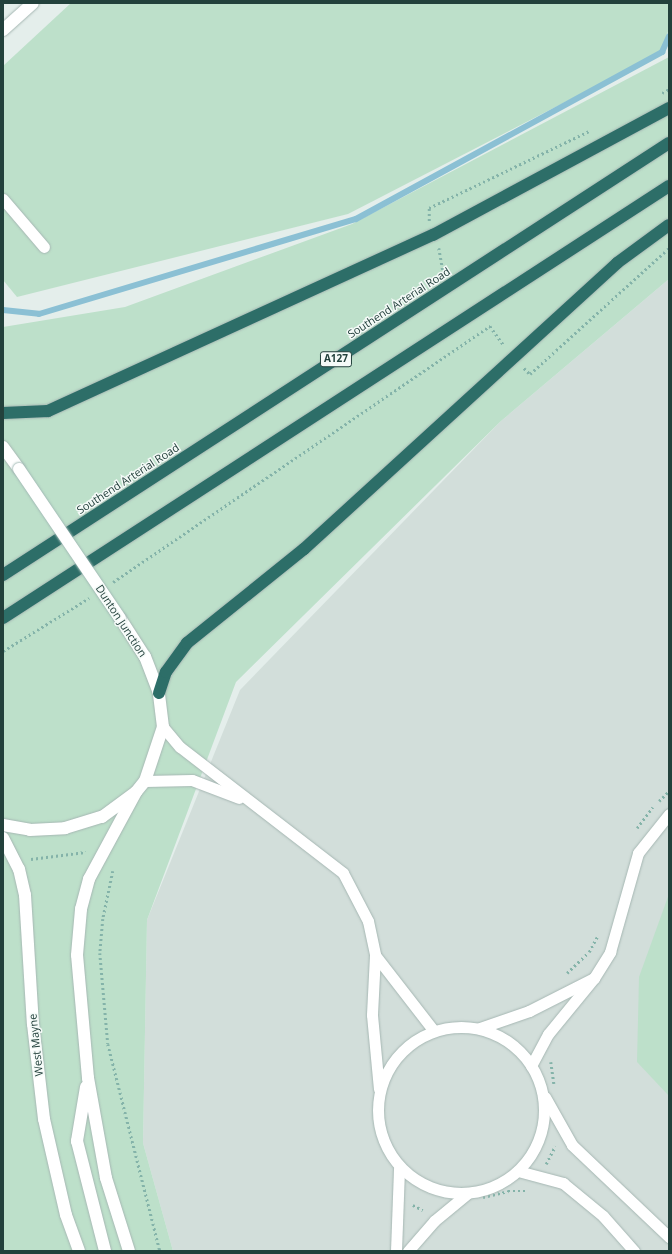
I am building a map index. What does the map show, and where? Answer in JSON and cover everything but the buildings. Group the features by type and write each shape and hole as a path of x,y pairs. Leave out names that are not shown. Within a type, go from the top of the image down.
{"highway":[{"path":"3,413 48,411 433,235 669,108"},
{"name":"Southend Arterial Road","path":"3,575 669,143"},
{"path":"3,618 669,186"},
{"path":"159,692 166,672 187,643 304,549 588,289 669,225"}],"main road":[{"path":"3,30 33,3"},
{"name":"Dunton Junction","path":"3,447 145,657 159,692 163,727 145,781 136,792 102,817 65,828 30,830 3,825"},
{"path":"130,1251 106,1178 88,1078 77,955 81,910 100,855 136,792"},
{"name":"West Mayne","path":"3,838 19,869 25,895 33,1024 44,1119 66,1215 78,1251"},
{"path":"88,1078 77,1141 105,1251"}],"lane":[{"path":"3,199 44,247"},
{"path":"163,727 180,747 343,872 368,921 375,955 372,1015 380,1091 377,1118 384,1145 400,1168 431,1188 472,1197"},
{"path":"145,781 192,780 251,802"},
{"path":"531,1066 548,1034 594,978 610,952 638,853 669,814"},
{"path":"375,955 434,1032"},
{"path":"380,1091 390,1066 409,1045 434,1032 480,1028 529,1011 594,978"},
{"path":"480,1028 499,1035 531,1066 542,1092 572,1145 669,1237"},
{"path":"408,1251 434,1221 472,1197 495,1187 518,1171 535,1148 544,1120 542,1092"},
{"path":"396,1251 400,1168"},
{"path":"518,1171 563,1183 603,1216 634,1251"}],"path":[{"path":"655,96 669,89"},
{"path":"431,228 426,214 429,208 594,129"},
{"path":"519,363 530,374 669,248"},
{"path":"111,584 490,326 506,348"},
{"path":"3,651 91,596"},
{"path":"635,831 642,818 669,791"},
{"path":"38,858 83,852"},
{"path":"113,864 100,953 108,1044 160,1251"},
{"path":"564,976 589,952 599,933"},
{"path":"549,1157 551,1149"},
{"path":"472,1197 508,1191 530,1191"},
{"path":"411,1204 423,1210"},
{"path":"533,1251 539,1251"}],"shaded area":[{"path":"669,279 669,1251 173,1251 143,1143 147,920 240,690 501,421"}],"green space":[{"path":"71,3 669,3 669,28 662,52 348,214 17,297 3,280 3,66"},
{"path":"669,57 669,279 501,421 236,682 147,920 143,1143 173,1251 3,1251 3,327 125,307 352,224"},
{"path":"669,894 669,1096 637,1062 639,977"}],"waterway":[{"path":"3,310 39,314 356,219 662,52 669,36"}]}
